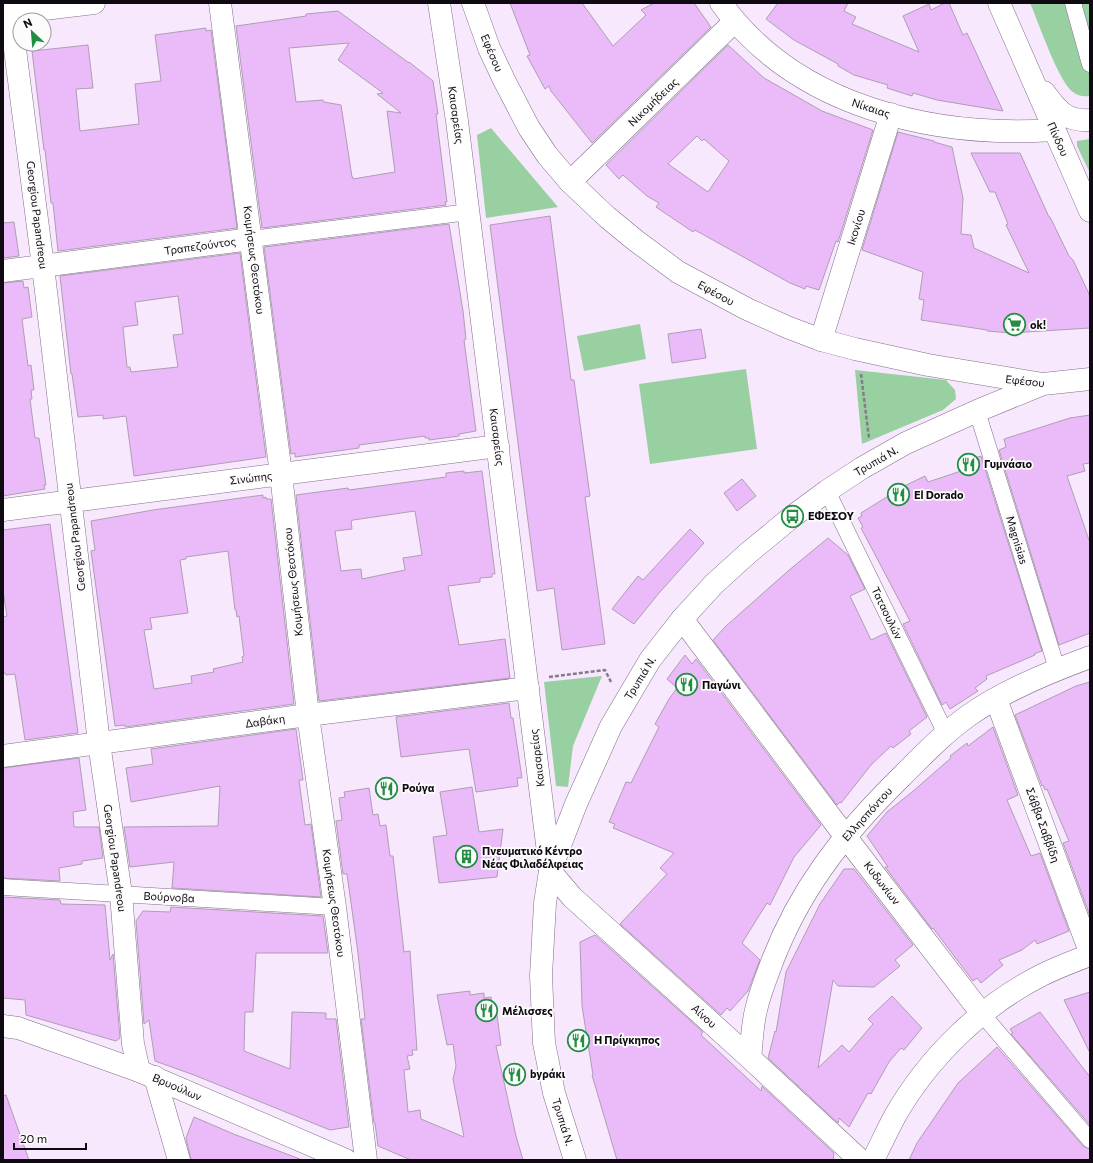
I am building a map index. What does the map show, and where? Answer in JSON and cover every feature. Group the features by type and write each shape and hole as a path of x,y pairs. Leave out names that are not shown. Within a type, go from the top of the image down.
{"street":[{"path":"10,8 94,3"},
{"name":"Κοιμήσεως Θεοτόκου","path":"220,3 281,474 308,715 335,907 366,1160"},
{"name":"Καισαρείας","path":"439,3 469,212 550,871"},
{"name":"Εφέσου","path":"473,3 489,48 510,92 539,144 554,165 570,182 634,240 678,272 747,309 787,327 821,340 858,350 928,365 1043,384 1090,379"},
{"name":"Νίκαιας","path":"722,3 735,21 775,58 805,80 846,100 917,121 970,129 1030,132 1054,130"},
{"name":"Πίνδου","path":"998,3 1090,211"},
{"path":"1073,3 1090,64"},
{"name":"Georgiou Papandreou","path":"10,8 43,266 99,744 122,894 134,1044 147,1074 179,1160"},
{"name":"Νικομήδειας","path":"570,182 735,21"},
{"name":"Πίνδου","path":"1026,66 1054,106 1068,117 1078,121 1090,120"},
{"name":"Ικονίου","path":"821,340 891,114"},
{"name":"Τραπεζούντος","path":"3,271 469,212"},
{"name":"Τρυπιά Ν.","path":"575,1160 554,1093 544,1043 541,976 545,904 550,871 576,804 611,726 650,660 682,619 714,584 747,554 793,516 827,491 906,443 977,411 1043,384"},
{"name":"Magnisias","path":"977,411 1056,669"},
{"name":"Σινώπης","path":"3,510 70,500 498,446"},
{"name":"Ταταουλών","path":"827,491 946,734"},
{"name":"Κυδωνίων","path":"682,619 845,836 982,1014 1090,1140"},
{"name":"Ελλησπόντου","path":"750,1058 756,1010 782,935 815,876 845,836 885,793 946,734 968,716 1027,683 1056,669 1090,657"},
{"name":"Δαβάκη","path":"3,756 528,684"},
{"name":"Σάββα Σαββίδη","path":"996,699 1090,953"},
{"name":"Αίνου","path":"550,871 572,897 860,1160"},
{"name":"Βούρνοβα","path":"3,887 335,907"},
{"path":"873,1160 895,1116 920,1078 962,1031 982,1014 1010,994 1041,975 1090,953"},
{"name":"Βρυούλων","path":"3,1026 18,1028 147,1074 346,1160"}],"path":[{"path":"858,350 872,463"},
{"path":"528,684 605,670 609,679 625,702"}],"green space":[{"path":"1030,3 1090,3 1090,96 1077,94 1067,86 1055,65"},
{"path":"491,128 558,207 486,218 477,135"},
{"path":"1090,139 1090,173 1077,146 1077,141"},
{"path":"640,324 646,359 584,371 577,336"},
{"path":"746,369 757,449 650,464 639,384"},
{"path":"855,370 946,380 955,390 956,399 943,410 862,444"},
{"path":"602,676 573,746 568,787 556,786 544,682"}],"building":[{"path":"510,3 582,3 613,46 646,15 641,10 654,3 694,3 711,27 592,143 551,91 549,86 545,89 527,56 530,55"},
{"path":"778,3 848,3 844,11 856,17 852,24 919,52 903,16 929,4 931,10 945,3 949,3 963,35 967,33 1003,111 937,100 913,93 912,96 887,88 888,85 854,75 838,66 838,64 794,40 766,19"},
{"path":"338,11 433,81 438,114 436,114 447,202 445,202 446,205 262,228 236,26 306,16 306,14","holes":["349,43 338,60 383,93 377,94 401,113 387,111 395,172 353,179 341,105 324,102 323,100 296,102 289,48"]},
{"path":"206,28 206,31 211,30 237,228 58,251 53,203 51,203 32,52 52,52 52,49 88,45 93,88 76,89 80,131 139,124 135,84 161,81 155,35"},
{"path":"728,45 764,78 822,111 873,130 838,242 836,241 819,290 806,286 805,289 790,283 695,230 693,232 656,207 659,203 647,196 623,175 619,179 606,165","holes":["697,136 702,141 704,139 729,161 708,192 668,164"]},
{"path":"898,132 952,147 963,198 961,234 971,235 974,248 1029,273 1006,225 1008,224 995,192 990,192 971,153 1020,153 1049,217 1069,256 1073,260 1090,296 1090,328 1011,333 987,331 921,320 924,300 919,299 923,272 862,250"},
{"path":"550,216 571,380 574,380 590,496 585,497 605,644 562,650 554,588 537,591 490,225"},
{"path":"14,222 19,256 3,258 3,223"},
{"path":"449,224 463,311 466,339 464,340 476,431 459,434 459,436 429,440 429,438 425,438 425,436 359,445 359,448 295,457 295,453 291,454 264,247"},
{"path":"240,253 266,457 134,476 126,416 103,419 103,415 78,417 71,374 60,276","holes":["178,296 183,334 173,335 178,367 131,372 130,367 127,367 123,327 138,325 135,302"]},
{"path":"23,281 24,288 28,287 32,317 22,319 28,366 31,365 34,390 31,390 32,399 30,399 35,438 39,438 46,485 44,485 45,489 3,496 3,283"},
{"path":"701,329 706,358 672,363 668,334"},
{"path":"1090,415 1090,463 1083,464 1085,471 1067,476 1090,543 1090,633 1059,645 999,450 1006,447 1004,439 1070,418"},
{"path":"981,456 1042,651 986,676 987,679 975,688 978,691 950,709 946,702 942,705 903,624 910,621 861,528 863,527 858,518 862,516 861,513 893,493 892,492 925,476 928,482 961,471 959,463"},
{"path":"482,471 495,574 492,574 492,577 480,578 480,582 448,586 459,645 505,639 510,678 319,701 296,495 348,488 349,490 446,477 446,473","holes":["415,511 422,555 403,558 405,570 362,579 361,569 341,571 335,531 352,529 351,521 353,520"]},
{"path":"742,479 756,496 737,511 724,493"},
{"path":"263,495 263,498 266,497 266,499 271,499 294,704 125,727 125,725 115,726 91,551 95,550 91,521 153,510","holes":["228,551 237,617 239,616 244,656 242,657 243,662 213,669 214,672 191,676 192,683 154,689 144,630 152,629 150,618 188,613 180,560 186,559 186,557"]},
{"path":"50,524 78,733 25,740 15,674 6,675 3,673 3,617 7,616 3,591 3,530"},
{"path":"690,529 704,543 659,593 634,624 612,609 638,576 643,580"},
{"path":"828,538 848,555 865,589 850,596 871,640 886,633 927,717 909,731 911,734 893,748 891,746 871,765 841,803 840,802 837,805 713,640 726,626 788,571"},
{"path":"685,655 692,664 696,659 821,825 794,857 770,905 767,903 742,943 760,960 748,991 730,1011 727,1008 721,1015 620,924 667,874 660,868 674,853 613,828 615,824 609,822 626,782 631,783 659,727 655,724 677,688 667,679"},
{"path":"1090,682 1090,916 1063,843 1069,841 1047,789 1045,790 1043,785 1042,786 1015,715 1076,686"},
{"path":"509,703 511,718 513,718 522,778 517,778 518,786 476,792 469,749 401,757 396,717"},
{"path":"993,727 1018,795 1007,800 1031,856 1040,853 1069,931 1037,944 1035,940 1022,950 999,960 1003,965 981,983 977,978 973,981 933,928 932,929 885,867 888,867 867,836 887,812 951,758 950,756 967,743 968,746"},
{"path":"296,729 303,780 299,780 305,825 311,824 321,897 172,888 174,862 130,867 124,827 218,826 220,786 131,802 126,768 153,764 151,749"},
{"path":"79,758 86,810 73,812 74,827 99,827 103,858 82,861 82,864 59,868 60,881 3,878 3,768"},
{"name":"Πνευματικό Κέντρο Νέας Φιλαδέλφειας","path":"472,787 479,832 503,829 497,877 439,883 433,837 447,835 440,792"},
{"path":"369,788 373,815 378,814 380,826 386,825 390,856 393,856 404,952 410,951 417,1050 412,1050 413,1055 407,1056 410,1069 404,1070 408,1112 420,1110 421,1119 464,1137 453,1079 456,1066 453,1044 447,1045 437,995 470,991 470,995 484,993 484,998 491,997 493,1016 497,1015 501,1045 496,1046 516,1136 523,1160 411,1160 378,1146 361,1019 365,1019 358,953 347,874 343,874 336,821 342,820 339,798 345,797 344,792"},
{"path":"844,869 854,869 913,945 895,960 900,966 874,987 838,986 833,980 818,1068 842,1045 849,1052 873,1024 868,1019 892,996 922,1028 904,1050 901,1048 889,1062 871,1094 868,1093 849,1127 839,1118 838,1123 768,1058 775,1031 776,1032 786,972 820,904"},
{"path":"3,897 60,900 61,904 105,905 110,960 113,954 120,1038 116,1041 26,1015 25,1000 3,998"},
{"path":"171,907 323,916 328,953 256,953 253,1012 245,1012 244,1051 290,1069 292,1012 326,1013 326,1019 336,1019 349,1127 330,1130 194,1075 155,1061 149,1020 144,1024 136,921 143,911 170,912"},
{"path":"595,935 703,1032 701,1035 761,1091 762,1086 834,1153 833,1160 617,1160 592,1075 582,1006 580,942"},
{"path":"1090,992 1090,1053 1064,1000"},
{"path":"1040,1012 1090,1077 1090,1125 1011,1034 1013,1033 1010,1029"},
{"path":"997,1047 1083,1146 1090,1149 1090,1160 909,1160 917,1143 958,1083"},
{"path":"6,1095 29,1160 3,1160 3,1096"},
{"path":"194,1117 236,1135 300,1159 191,1160 186,1138"}],"place":[{"name":"ok!","path":"1015,325"},
{"name":"Γυμνάσιο","path":"968,464"},
{"name":"El Dorado","path":"898,495"},
{"name":"ΕΦΕΣΟΥ","path":"793,516"},
{"name":"Παγώνι","path":"687,685"},
{"name":"Ρούγα","path":"387,788"},
{"name":"Πνευματικό Κέντρο Νέας Φιλαδέλφειας","path":"467,857"},
{"name":"Μέλισσες","path":"486,1011"},
{"name":"Η Πρίγκηπος","path":"579,1040"},
{"name":"byράκι","path":"514,1074"}]}
